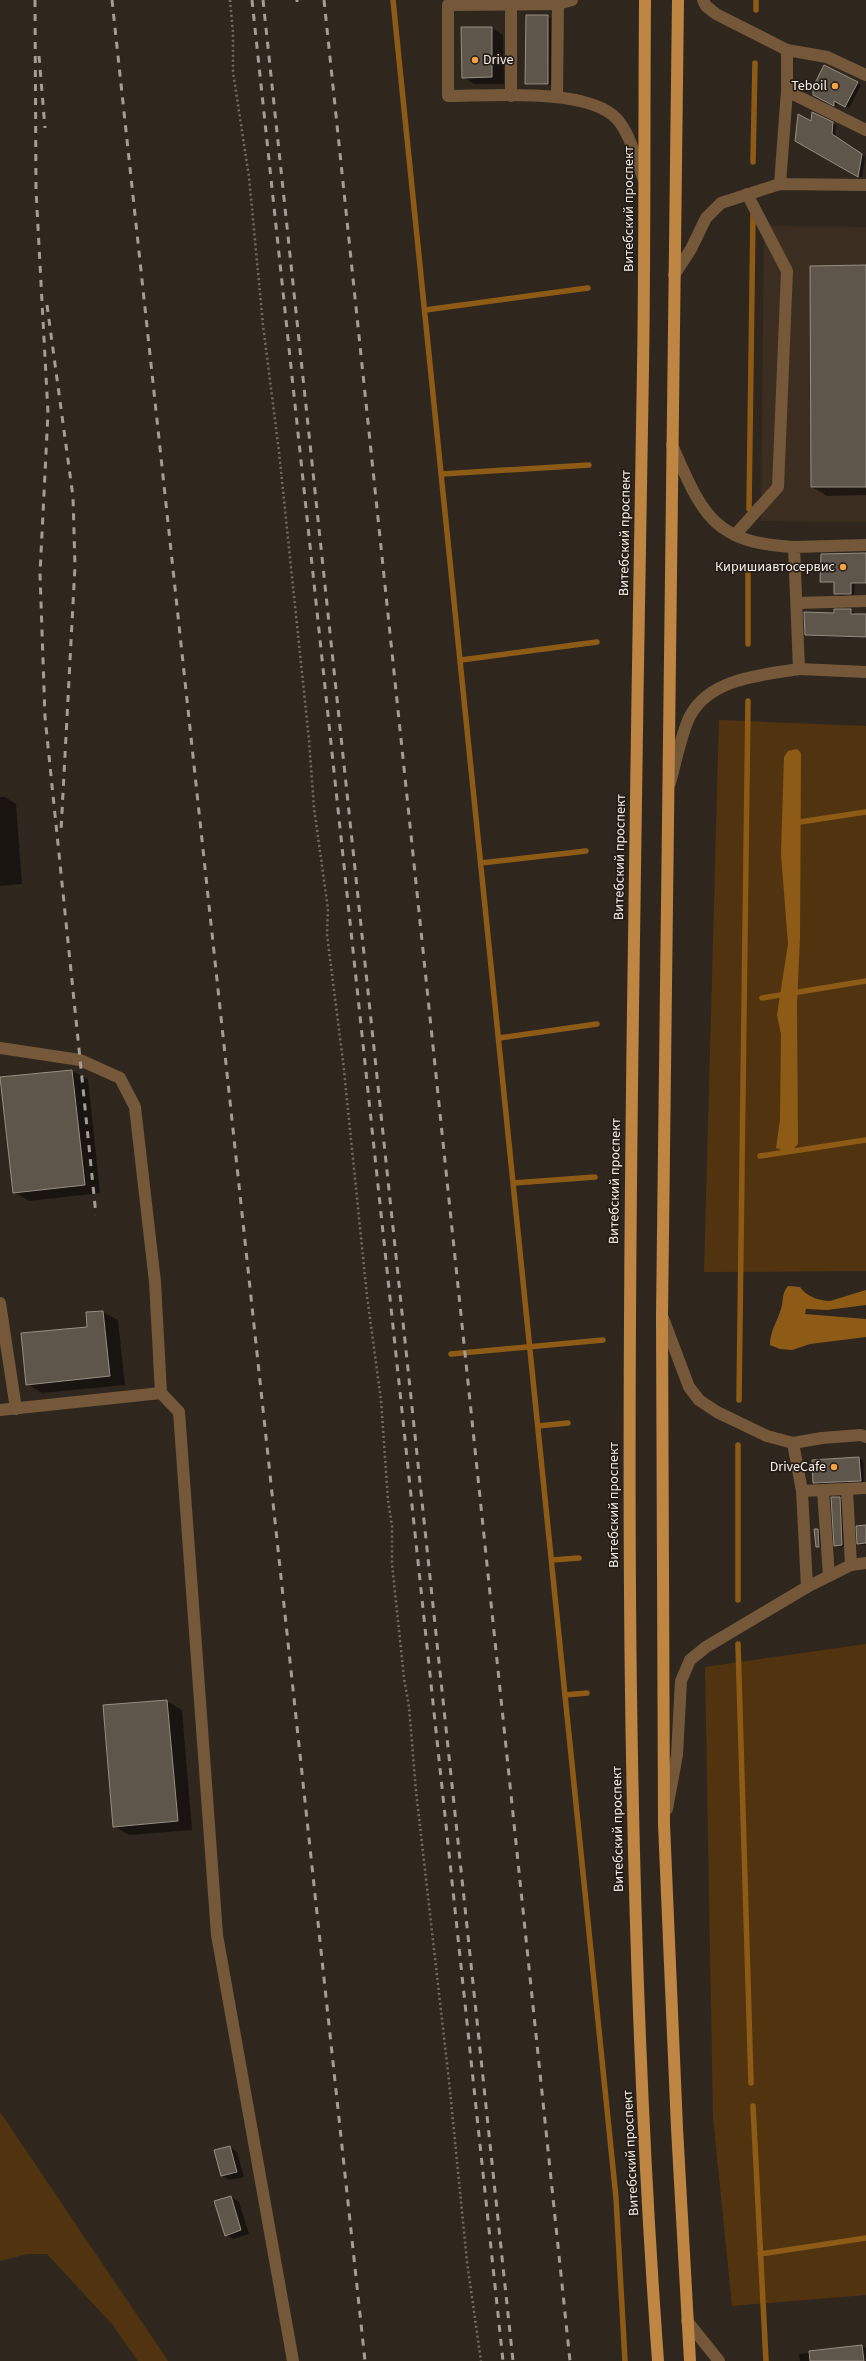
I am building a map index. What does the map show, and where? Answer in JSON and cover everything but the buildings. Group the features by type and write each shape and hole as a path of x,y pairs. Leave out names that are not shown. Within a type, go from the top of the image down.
{"main road":[{"name":"Витебский проспект","path":"646,0 643,373 630,1222 628,1565 635,1914 651,2269 658,2361"},
{"path":"678,0 662,1316 664,1824 690,2361"}],"street":[{"path":"572,0 558,4 448,5 448,96 557,96 606,110 616,119 624,130 644,180"},
{"path":"703,0 706,6 716,14 787,50 827,57 866,75"},
{"path":"557,96 558,4"},
{"path":"510,96 511,5"},
{"path":"780,184 787,91 787,50"},
{"path":"787,91 866,130"},
{"path":"674,275 691,249 706,218 720,203 780,184 866,185"},
{"path":"735,534 778,487 787,271 747,194"},
{"path":"672,445 694,496 703,509 713,521 735,534 771,546 794,547 866,545"},
{"path":"794,547 799,669"},
{"path":"797,603 866,601"},
{"path":"668,790 690,716 699,704 712,693 740,679 799,669 866,672"},
{"path":"0,1048 80,1060 120,1078 135,1107 155,1282 161,1393 179,1412 218,1935 293,2361"},
{"path":"0,1303 16,1409"},
{"path":"662,1316 689,1387 699,1400 717,1412 767,1436 793,1443 822,1438 861,1435 866,1437"},
{"path":"0,1410 161,1393"},
{"path":"793,1443 802,1491 807,1588"},
{"path":"802,1491 866,1488"},
{"path":"847,1490 851,1565"},
{"path":"823,1491 829,1576"},
{"path":"664,1824 677,1755 681,1681 690,1660 706,1647 807,1588 851,1565 866,1563"},
{"path":"687,2321 719,2361"}],"path":[{"path":"230,0 233,33 233,72 249,178 263,325 279,452 309,740 314,808 328,908 327,935 343,1061 367,1296 381,1400 385,1464 392,1526 392,1564 404,1678 409,1707 416,1791 449,2073 467,2262 481,2361"}],"shaded area":[{"path":"764,226 866,227 866,522 761,521"},
{"path":"719,720 866,726 866,1271 704,1272"},
{"path":"797,749 801,753 800,938 797,1004 798,1144 790,1153 776,1148 780,1120 781,1034 777,1015 788,944 781,854 784,757 788,751"},
{"path":"788,1286 800,1287 813,1297 830,1301 866,1290 866,1305 827,1310 806,1309 805,1314 866,1319 866,1337 810,1344 792,1350 780,1349 770,1345 771,1335"},
{"path":"866,1644 866,2295 732,2306 713,2117 705,1667"},
{"path":"0,2112 168,2361 138,2361 112,2324 47,2254 27,2254 0,2261"}],"waterway":[{"path":"393,0 616,2198 625,2361"},
{"path":"756,0 756,10"},
{"path":"753,162 755,63"},
{"path":"749,509 753,214"},
{"path":"425,310 588,288"},
{"path":"442,474 589,465"},
{"path":"748,570 748,644"},
{"path":"461,660 597,642"},
{"path":"739,1400 748,701"},
{"path":"793,823 866,812"},
{"path":"481,863 586,851"},
{"path":"762,998 866,981"},
{"path":"499,1038 597,1024"},
{"path":"760,1156 866,1140"},
{"path":"514,1183 595,1177"},
{"path":"451,1354 603,1340"},
{"path":"538,1426 568,1423"},
{"path":"738,1445 738,1600"},
{"path":"552,1560 579,1558"},
{"path":"738,1644 751,2083"},
{"path":"565,1695 587,1693"},
{"path":"753,2106 766,2361"},
{"path":"760,2254 866,2238"}],"railway":[{"path":"35,0 36,190 48,413 40,574 45,717 96,1215"},
{"path":"112,0 365,2361"},
{"path":"252,0 503,2361"},
{"path":"263,0 513,2361"},
{"path":"324,0 570,2361"},
{"path":"39,56 45,128"},
{"path":"47,305 73,497 75,566 61,831"}],"place":[{"name":"Drive","path":"475,60"},
{"name":"Teboil","path":"835,86"},
{"name":"Киришиавтосервис","path":"843,567"},
{"name":"DriveCafe","path":"834,1467"}]}
